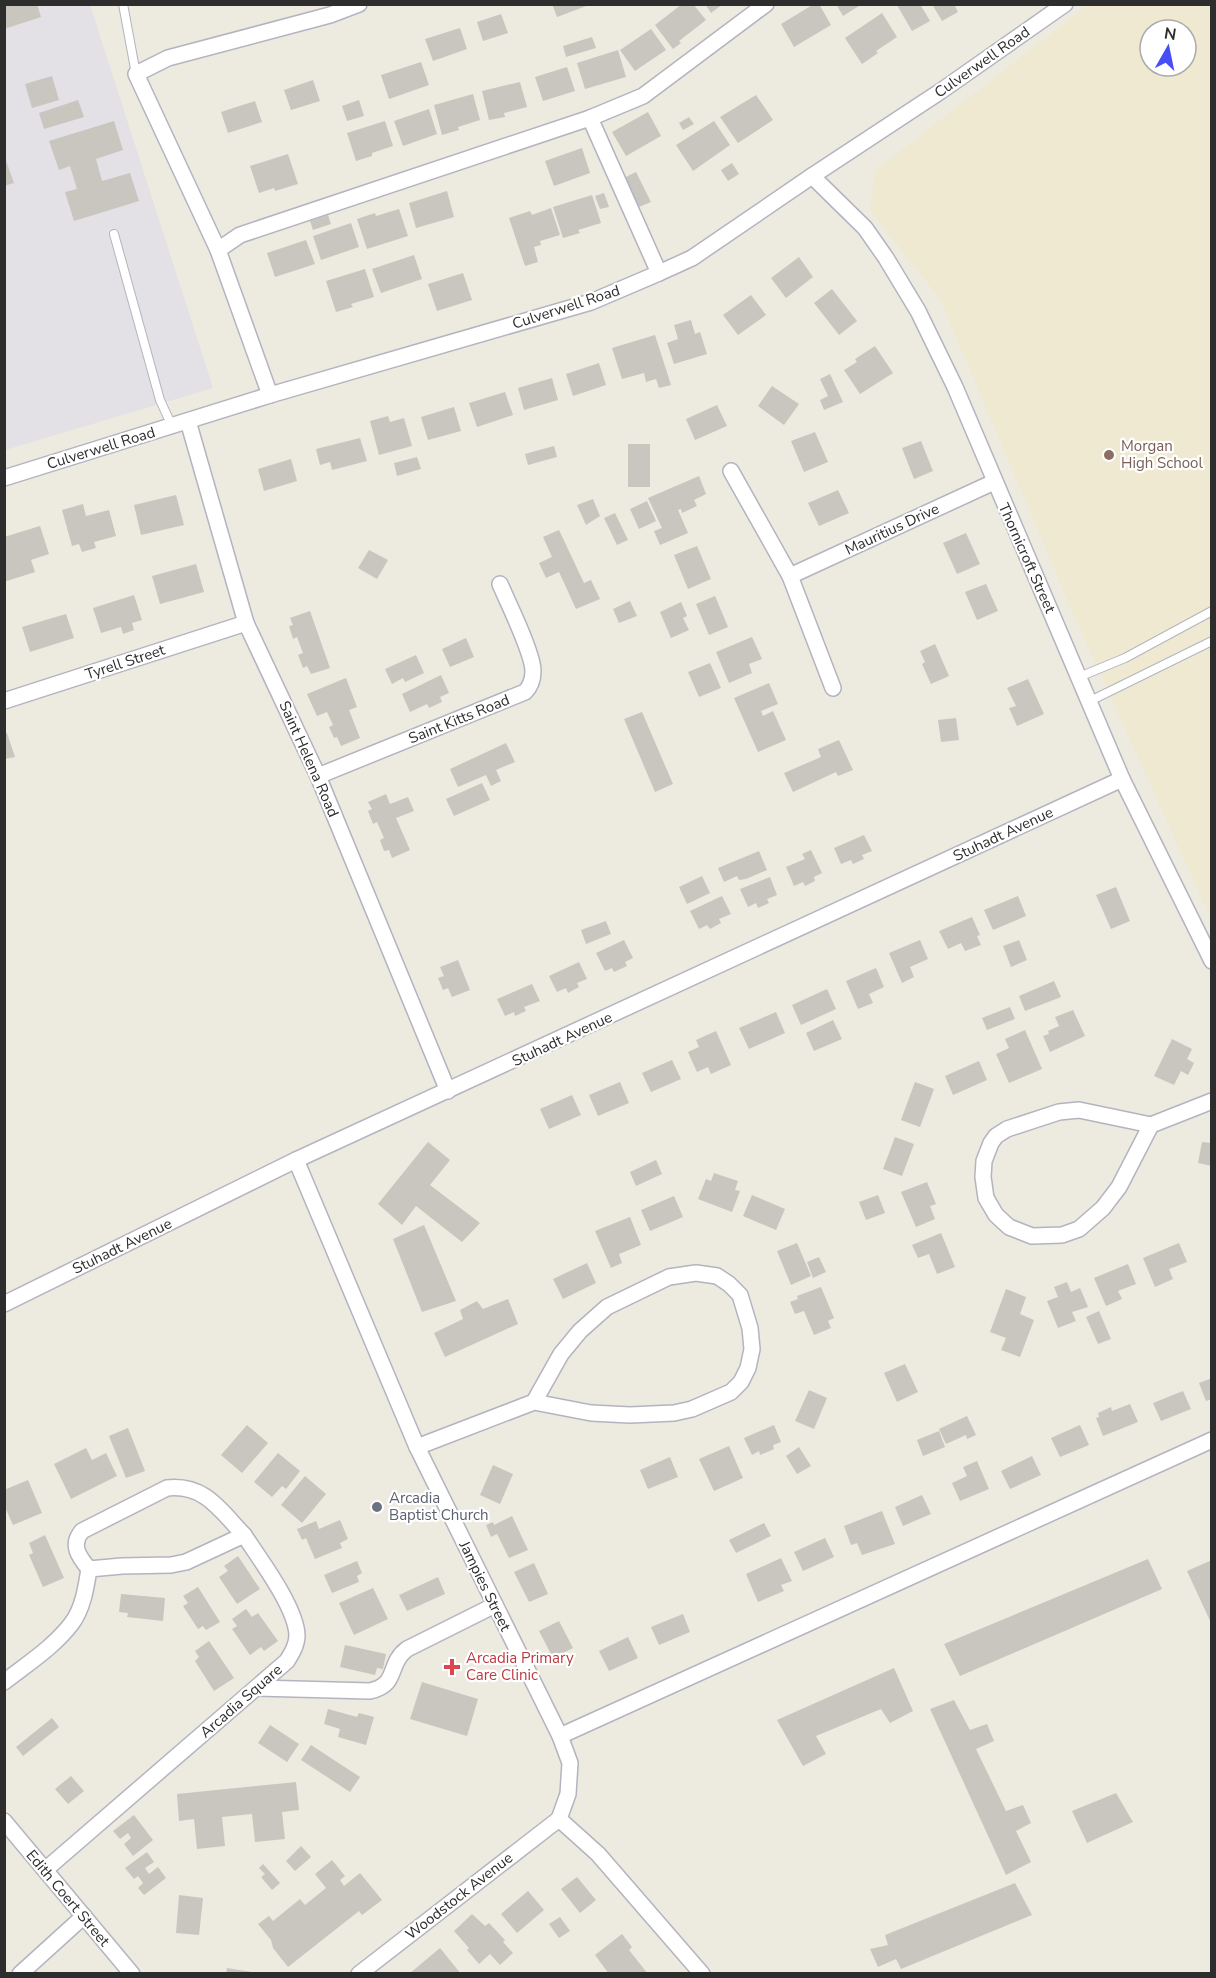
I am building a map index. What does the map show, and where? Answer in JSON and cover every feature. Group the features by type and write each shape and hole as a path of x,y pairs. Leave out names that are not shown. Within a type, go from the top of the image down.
{"street":[{"path":"270,395 218,250 136,74 168,58 330,15 359,4"},
{"path":"218,250 240,235 590,118 643,96 766,4"},
{"name":"Culverwell Road","path":"4,478 270,395 591,302 659,273 692,258 941,91 1065,4"},
{"path":"590,118 659,273"},
{"name":"Thornicroft Street","path":"812,176 865,228 918,311 955,387 1122,779 1212,961"},
{"name":"Saint Helena Road","path":"188,421 246,623 318,776 448,1091"},
{"path":"731,471 790,576 833,688"},
{"name":"Mauritius Drive","path":"790,576 994,482"},
{"name":"Saint Kitts Road","path":"318,776 525,692 531,686 532,662 500,584"},
{"name":"Tyrell Street","path":"4,701 246,623"},
{"name":"Stuhadt Avenue","path":"4,1304 296,1160 1122,779"},
{"path":"1151,1125 1119,1186 1103,1208 1079,1229 1062,1235 1032,1236 1009,1227 996,1215 986,1198 983,1177 984,1161 996,1136 1007,1129 1059,1112 1079,1110 1151,1125 1212,1101"},
{"name":"Jampies Street","path":"296,1160 417,1447 560,1736 570,1763 568,1794 559,1819"},
{"path":"417,1447 534,1402 591,1413 663,1413 692,1409 731,1392 741,1382 748,1368 752,1349 750,1328 740,1295 717,1276 696,1274 669,1278 607,1307 580,1331 561,1354 534,1402"},
{"path":"560,1736 1212,1440"},
{"name":"Arcadia Square","path":"45,1870 257,1688 287,1661 295,1648 297,1634 293,1617 269,1573 244,1535 209,1498 195,1490 183,1486 167,1488 82,1531 77,1537 75,1547 79,1557 89,1569"},
{"path":"4,1682 42,1653 72,1623 84,1599 89,1569 171,1566 186,1562 244,1535"},
{"path":"257,1688 370,1691 380,1689 390,1681 400,1654 406,1649 495,1605"},
{"path":"559,1819 598,1854 702,1974"},
{"name":"Woodstock Avenue","path":"359,1974 559,1819"},
{"name":"Edith Coert Street","path":"4,1821 132,1974"},
{"path":"20,1974 84,1916"}],"lane":[{"path":"123,4 136,74"},
{"path":"114,234 160,400 172,426"},
{"path":"1079,677 1125,657 1212,611"},
{"path":"1090,701 1212,641"}],"shaded area":[{"path":"5,5 90,5 213,388 5,450"},
{"name":"Morgan High School","path":"1088,5 1211,5 1211,919 1072,611 940,299 870,210 875,171"}],"building":[{"path":"4,4 37,4 41,17 4,29"},
{"path":"552,4 589,4 589,5 557,17"},
{"path":"682,4 693,4 706,20 679,41 681,43 673,49 655,25"},
{"path":"705,4 723,4 711,13"},
{"path":"814,4 819,4 831,25 794,47 781,24"},
{"path":"836,4 862,4 843,16"},
{"path":"898,4 920,4 930,21 912,31"},
{"path":"932,4 954,4 958,12 942,21"},
{"path":"882,13 897,37 862,64 845,38"},
{"path":"501,14 508,33 483,41 477,22"},
{"path":"460,28 467,49 433,61 425,39"},
{"path":"651,29 666,50 635,71 620,50"},
{"path":"592,37 596,48 566,57 563,46"},
{"path":"618,50 626,77 585,89 577,63"},
{"path":"421,62 429,85 389,99 381,75"},
{"path":"567,67 575,91 543,101 535,77"},
{"path":"52,76 59,100 32,108 25,84"},
{"path":"313,80 320,101 291,110 284,90"},
{"path":"520,82 527,107 504,113 505,117 489,120 482,91"},
{"path":"473,94 480,120 442,135 434,105"},
{"path":"756,95 773,120 738,143 720,117"},
{"path":"78,100 84,117 44,129 39,113"},
{"path":"359,100 364,116 347,121 342,106"},
{"path":"255,101 262,122 228,133 221,112"},
{"path":"429,109 437,134 403,146 394,121"},
{"path":"648,112 661,136 626,156 612,132"},
{"path":"689,117 694,124 683,130 679,123"},
{"path":"114,121 123,150 96,159 102,181 130,173 139,201 74,221 65,192 77,189 70,166 59,170 49,141"},
{"path":"385,121 393,146 356,161 347,133"},
{"path":"714,121 730,145 693,171 676,145"},
{"path":"582,148 590,173 554,186 545,161"},
{"path":"288,154 298,184 259,193 250,166"},
{"path":"4,155 14,183 4,186"},
{"path":"732,163 739,174 728,181 721,170"},
{"path":"636,172 651,202 639,207 624,178"},
{"path":"447,191 454,217 416,228 409,203"},
{"path":"604,193 609,207 600,209 595,196"},
{"path":"592,195 601,223 578,230 580,233 563,238 553,207"},
{"path":"551,208 560,235 540,241 541,245 534,247 538,262 525,266 509,218 530,211 532,215"},
{"path":"399,209 408,236 367,249 357,219"},
{"path":"328,215 331,224 313,230 310,221"},
{"path":"351,223 359,247 321,260 313,236"},
{"path":"306,240 315,264 275,277 267,253"},
{"path":"414,255 422,279 381,293 372,269"},
{"path":"799,257 813,277 786,298 771,278"},
{"path":"365,269 374,297 351,304 353,307 336,312 326,281"},
{"path":"463,273 472,300 437,311 428,284"},
{"path":"832,289 857,321 839,335 814,303"},
{"path":"751,295 766,315 738,335 723,315"},
{"path":"691,320 695,334 700,332 707,354 674,364 667,343 678,339 674,325"},
{"path":"655,335 671,385 659,388 656,379 646,382 644,373 622,379 612,348"},
{"path":"875,346 893,373 860,394 844,370 857,362 855,359"},
{"path":"599,363 606,385 573,396 566,374"},
{"path":"830,374 843,402 824,410 820,400 828,396 820,379"},
{"path":"552,378 558,400 524,410 518,388"},
{"path":"772,386 799,404 784,425 758,406"},
{"path":"505,392 513,415 477,427 469,403"},
{"path":"717,405 727,426 695,440 686,419"},
{"path":"454,407 461,431 428,440 421,417"},
{"path":"388,416 390,422 404,418 412,446 379,455 370,421"},
{"path":"815,432 828,462 804,472 791,441"},
{"path":"360,438 367,461 332,470 330,462 320,465 316,449"},
{"path":"921,441 933,471 914,479 902,448"},
{"path":"628,444 650,444 650,487 628,487"},
{"path":"554,446 557,457 528,465 525,454"},
{"path":"417,457 421,469 397,476 394,463"},
{"path":"291,459 297,481 264,491 258,469"},
{"path":"699,476 706,494 694,500 697,506 682,513 681,509 678,510 688,533 660,545 654,531 662,528 648,498"},
{"path":"838,490 849,513 819,526 808,503"},
{"path":"176,495 184,525 141,535 134,505"},
{"path":"593,499 600,516 586,525 577,505"},
{"path":"647,501 656,521 639,529 630,509"},
{"path":"83,504 86,516 109,510 116,536 94,542 96,548 82,552 79,544 72,546 62,510"},
{"path":"615,513 628,540 617,545 604,518"},
{"path":"40,526 49,554 31,560 35,572 4,582 4,537"},
{"path":"559,530 584,583 591,580 600,599 576,609 559,572 546,578 539,563 552,557 543,537"},
{"path":"966,533 980,564 957,574 943,543"},
{"path":"697,546 711,579 688,589 674,555"},
{"path":"369,550 388,560 377,579 358,568"},
{"path":"196,564 204,592 160,604 152,576"},
{"path":"986,584 998,611 977,620 965,592"},
{"path":"134,595 142,620 132,623 134,630 123,634 121,627 101,633 93,608"},
{"path":"715,596 728,627 709,635 696,604"},
{"path":"630,601 637,616 619,623 613,609"},
{"path":"681,602 687,616 683,618 689,630 671,638 660,612"},
{"path":"310,611 330,668 311,674 307,666 303,668 298,655 303,653 297,637 293,639 289,626 293,625 290,618"},
{"path":"66,614 74,638 30,652 22,627"},
{"path":"752,637 762,659 749,664 752,673 729,683 716,652"},
{"path":"466,638 474,657 450,667 442,649"},
{"path":"935,644 949,676 931,684 922,664 925,662 920,651"},
{"path":"416,655 424,673 405,682 403,678 392,684 385,669"},
{"path":"710,663 721,688 699,697 688,672"},
{"path":"441,675 449,693 440,697 442,702 429,708 427,704 410,712 402,694"},
{"path":"346,678 357,707 349,710 360,738 341,746 329,727 333,725 327,712 317,716 307,694"},
{"path":"1028,679 1044,714 1017,726 1009,708 1016,706 1007,688"},
{"path":"769,683 778,704 761,711 763,716 773,711 786,740 758,752 734,698"},
{"path":"642,712 673,784 655,792 624,719"},
{"path":"956,718 959,740 941,742 938,720"},
{"path":"4,733 7,733 15,757 4,759"},
{"path":"839,740 853,770 838,776 836,772 793,792 784,773 821,757 818,749"},
{"path":"506,743 515,762 496,770 501,781 491,786 486,775 458,787 450,769"},
{"path":"482,783 490,800 454,816 446,799"},
{"path":"386,794 390,804 408,797 414,811 396,818 410,850 392,858 389,850 384,851 380,840 384,838 377,822 373,824 368,811 372,809 368,802"},
{"path":"864,835 872,851 862,855 864,859 853,864 851,860 841,864 834,848"},
{"path":"811,850 822,873 814,877 815,881 805,886 803,882 794,886 786,867 805,859 802,854"},
{"path":"759,851 767,870 746,879 739,880 737,876 724,882 718,868"},
{"path":"702,876 710,893 687,904 679,887"},
{"path":"770,877 777,895 767,899 769,903 758,908 756,903 748,907 740,889"},
{"path":"1116,887 1130,921 1111,929 1096,895"},
{"path":"722,896 731,914 719,919 721,923 710,929 707,925 699,929 690,911"},
{"path":"1018,896 1026,916 993,930 984,910"},
{"path":"972,917 980,935 977,936 981,945 965,951 961,943 948,949 939,931"},
{"path":"606,921 611,934 586,944 581,930"},
{"path":"624,940 633,958 625,962 627,966 614,972 612,968 605,971 596,953"},
{"path":"920,940 928,959 910,967 914,977 902,983 889,953"},
{"path":"1019,940 1027,960 1011,967 1003,946"},
{"path":"458,960 470,990 452,997 448,988 443,990 438,978 444,976 440,967"},
{"path":"579,962 587,979 577,983 579,987 568,993 566,988 557,992 549,976"},
{"path":"876,968 884,987 869,994 873,1003 858,1009 846,981"},
{"path":"1054,981 1061,997 1025,1011 1019,996"},
{"path":"532,984 540,1001 524,1007 526,1011 515,1016 514,1012 505,1016 497,999"},
{"path":"827,989 836,1009 801,1025 792,1005"},
{"path":"1010,1007 1015,1019 987,1030 982,1018"},
{"path":"1073,1010 1085,1036 1050,1052 1043,1036 1059,1026 1055,1017"},
{"path":"776,1012 785,1033 749,1049 739,1028"},
{"path":"833,1020 842,1039 814,1051 806,1033"},
{"path":"1025,1030 1042,1069 1009,1083 996,1054 1009,1048 1005,1039"},
{"path":"716,1031 731,1065 711,1074 708,1067 697,1072 688,1052 699,1047 696,1040"},
{"path":"1172,1039 1192,1049 1187,1059 1194,1063 1188,1075 1181,1071 1174,1085 1154,1076"},
{"path":"672,1060 681,1079 651,1092 642,1073"},
{"path":"979,1061 987,1080 953,1095 945,1076"},
{"path":"620,1082 629,1103 598,1116 589,1095"},
{"path":"915,1082 934,1089 920,1127 901,1120"},
{"path":"572,1095 581,1115 549,1129 540,1109"},
{"path":"895,1137 914,1144 902,1176 883,1169"},
{"path":"428,1142 450,1160 430,1185 480,1223 462,1242 416,1206 402,1225 378,1204"},
{"path":"1202,1142 1212,1143 1212,1166 1198,1163"},
{"path":"656,1160 662,1174 636,1186 630,1172"},
{"path":"714,1173 738,1181 735,1190 740,1191 732,1212 698,1199 706,1179 711,1181"},
{"path":"927,1182 936,1204 930,1206 935,1219 916,1227 901,1192"},
{"path":"752,1195 785,1209 776,1230 743,1216"},
{"path":"878,1195 885,1213 866,1220 859,1202"},
{"path":"674,1196 683,1217 650,1231 641,1210"},
{"path":"630,1217 641,1245 619,1254 622,1263 611,1268 595,1231"},
{"path":"424,1225 456,1301 422,1312 393,1239"},
{"path":"941,1233 955,1267 937,1274 929,1254 918,1258 912,1245"},
{"path":"797,1243 811,1276 791,1285 777,1251"},
{"path":"1179,1243 1187,1262 1169,1269 1173,1279 1155,1287 1143,1258"},
{"path":"819,1257 826,1272 813,1278 807,1262"},
{"path":"587,1263 596,1283 563,1299 553,1279"},
{"path":"1128,1264 1136,1284 1118,1291 1122,1299 1106,1306 1094,1278"},
{"path":"1067,1282 1071,1292 1080,1288 1088,1307 1072,1312 1076,1321 1058,1328 1047,1301 1058,1297 1054,1287"},
{"path":"821,1287 834,1318 828,1321 831,1328 814,1335 804,1311 795,1314 790,1302 798,1299 797,1296"},
{"path":"1006,1289 1026,1297 1020,1314 1034,1320 1020,1357 1001,1350 1006,1338 990,1332"},
{"path":"508,1299 518,1324 445,1357 434,1333 463,1319 460,1310 477,1301 483,1309"},
{"path":"1099,1311 1111,1339 1098,1344 1086,1317"},
{"path":"905,1364 918,1392 897,1402 884,1373"},
{"path":"1212,1378 1212,1399 1206,1401 1199,1383"},
{"path":"809,1390 827,1398 814,1429 795,1421"},
{"path":"1183,1391 1191,1409 1161,1421 1153,1403"},
{"path":"1130,1404 1138,1422 1103,1436 1096,1418 1099,1417 1098,1413 1111,1407 1112,1411"},
{"path":"967,1416 976,1435 967,1439 966,1435 946,1444 939,1429"},
{"path":"247,1425 268,1443 242,1473 221,1455"},
{"path":"774,1425 781,1442 773,1445 774,1449 760,1455 759,1451 752,1455 744,1438"},
{"path":"1080,1425 1089,1445 1060,1457 1051,1438"},
{"path":"128,1428 145,1471 126,1478 109,1436"},
{"path":"939,1431 945,1447 923,1456 917,1440"},
{"path":"729,1446 743,1478 714,1491 699,1459"},
{"path":"799,1447 811,1466 797,1474 786,1456"},
{"path":"86,1448 92,1460 106,1453 117,1476 71,1499 54,1464"},
{"path":"278,1453 300,1471 286,1489 282,1486 272,1497 254,1482"},
{"path":"1032,1456 1041,1475 1010,1489 1001,1471"},
{"path":"670,1457 678,1477 648,1489 640,1470"},
{"path":"977,1461 989,1489 960,1501 952,1483 967,1476 963,1467"},
{"path":"493,1465 513,1474 500,1504 480,1495"},
{"path":"305,1476 326,1494 302,1523 281,1505"},
{"path":"28,1480 42,1513 13,1525 4,1505 4,1490"},
{"path":"922,1495 931,1514 903,1526 895,1507"},
{"path":"882,1511 895,1544 862,1555 857,1543 851,1545 844,1526"},
{"path":"512,1516 528,1550 509,1558 497,1534 491,1537 486,1525 493,1522 494,1525"},
{"path":"340,1520 348,1539 340,1543 342,1548 315,1559 306,1538 302,1540 297,1529 316,1521 319,1529"},
{"path":"764,1523 771,1536 736,1553 729,1540"},
{"path":"45,1535 64,1578 43,1587 29,1555 33,1553 29,1543"},
{"path":"825,1538 834,1557 803,1571 794,1552"},
{"path":"238,1556 260,1589 237,1604 219,1577 228,1571 224,1566"},
{"path":"781,1558 792,1581 781,1585 784,1591 758,1602 746,1574"},
{"path":"1148,1559 1162,1589 960,1676 944,1644"},
{"path":"1212,1560 1212,1625 1187,1571"},
{"path":"357,1561 362,1573 357,1576 359,1582 332,1593 324,1575"},
{"path":"534,1563 548,1594 529,1602 514,1572"},
{"path":"438,1577 445,1594 407,1611 399,1595"},
{"path":"198,1587 220,1622 206,1630 203,1626 198,1629 183,1606 188,1603 183,1596"},
{"path":"373,1588 388,1619 354,1635 339,1603"},
{"path":"121,1594 165,1598 163,1621 127,1617 128,1613 119,1612"},
{"path":"246,1609 252,1617 258,1613 278,1641 264,1651 261,1647 250,1655 232,1629 237,1626 232,1619"},
{"path":"683,1614 690,1632 659,1645 651,1627"},
{"path":"559,1621 573,1648 553,1658 539,1631"},
{"path":"628,1637 638,1658 609,1671 599,1651"},
{"path":"209,1641 234,1678 214,1691 195,1661 199,1657 195,1651"},
{"path":"345,1645 386,1654 383,1669 377,1668 375,1675 340,1667"},
{"path":"894,1668 913,1711 890,1723 881,1709 816,1736 826,1754 803,1766 777,1720"},
{"path":"422,1682 478,1699 467,1736 410,1719"},
{"path":"954,1700 970,1730 987,1724 994,1741 976,1749 1006,1811 1023,1805 1031,1823 1016,1831 1031,1862 1006,1875 930,1709"},
{"path":"328,1709 357,1717 359,1713 374,1717 366,1745 338,1737 340,1729 324,1724"},
{"path":"52,1718 59,1727 23,1756 16,1747"},
{"path":"270,1725 299,1744 287,1762 258,1743"},
{"path":"311,1745 360,1777 350,1792 301,1760"},
{"path":"71,1776 84,1791 68,1804 55,1789"},
{"path":"296,1782 299,1810 282,1812 285,1839 255,1842 252,1814 222,1817 225,1846 197,1849 194,1819 179,1821 177,1794"},
{"path":"1116,1793 1133,1822 1087,1843 1072,1811"},
{"path":"134,1815 153,1840 133,1856 124,1844 131,1838 128,1833 120,1839 113,1831"},
{"path":"301,1846 311,1857 295,1871 286,1861"},
{"path":"147,1852 154,1862 145,1868 149,1874 158,1867 166,1878 144,1895 138,1888 143,1883 138,1876 134,1879 125,1868"},
{"path":"332,1860 345,1876 340,1880 344,1886 360,1873 382,1900 362,1915 359,1911 288,1967 258,1924 269,1916 273,1921 300,1899 305,1905 326,1888 315,1874"},
{"path":"263,1864 280,1883 272,1890 261,1877 265,1874 259,1868"},
{"path":"577,1877 596,1900 580,1913 561,1889"},
{"path":"1015,1883 1032,1915 901,1969 896,1959 878,1967 870,1949 888,1945 885,1935"},
{"path":"528,1891 544,1910 517,1933 501,1914"},
{"path":"179,1895 203,1898 199,1935 176,1933"},
{"path":"472,1914 485,1926 489,1923 505,1940 503,1942 513,1953 500,1965 490,1954 479,1964 454,1931"},
{"path":"560,1917 570,1931 559,1938 549,1924"},
{"path":"622,1934 632,1947 629,1950 648,1974 609,1974 595,1955"},
{"path":"440,1948 461,1974 409,1974"},
{"path":"227,1968 252,1972 252,1974 226,1974"}],"place":[{"name":"Morgan High School","path":"1109,455"},
{"name":"Arcadia Baptist Church","path":"377,1507"},
{"name":"Arcadia Primary Care Clinic","path":"452,1667"}]}
